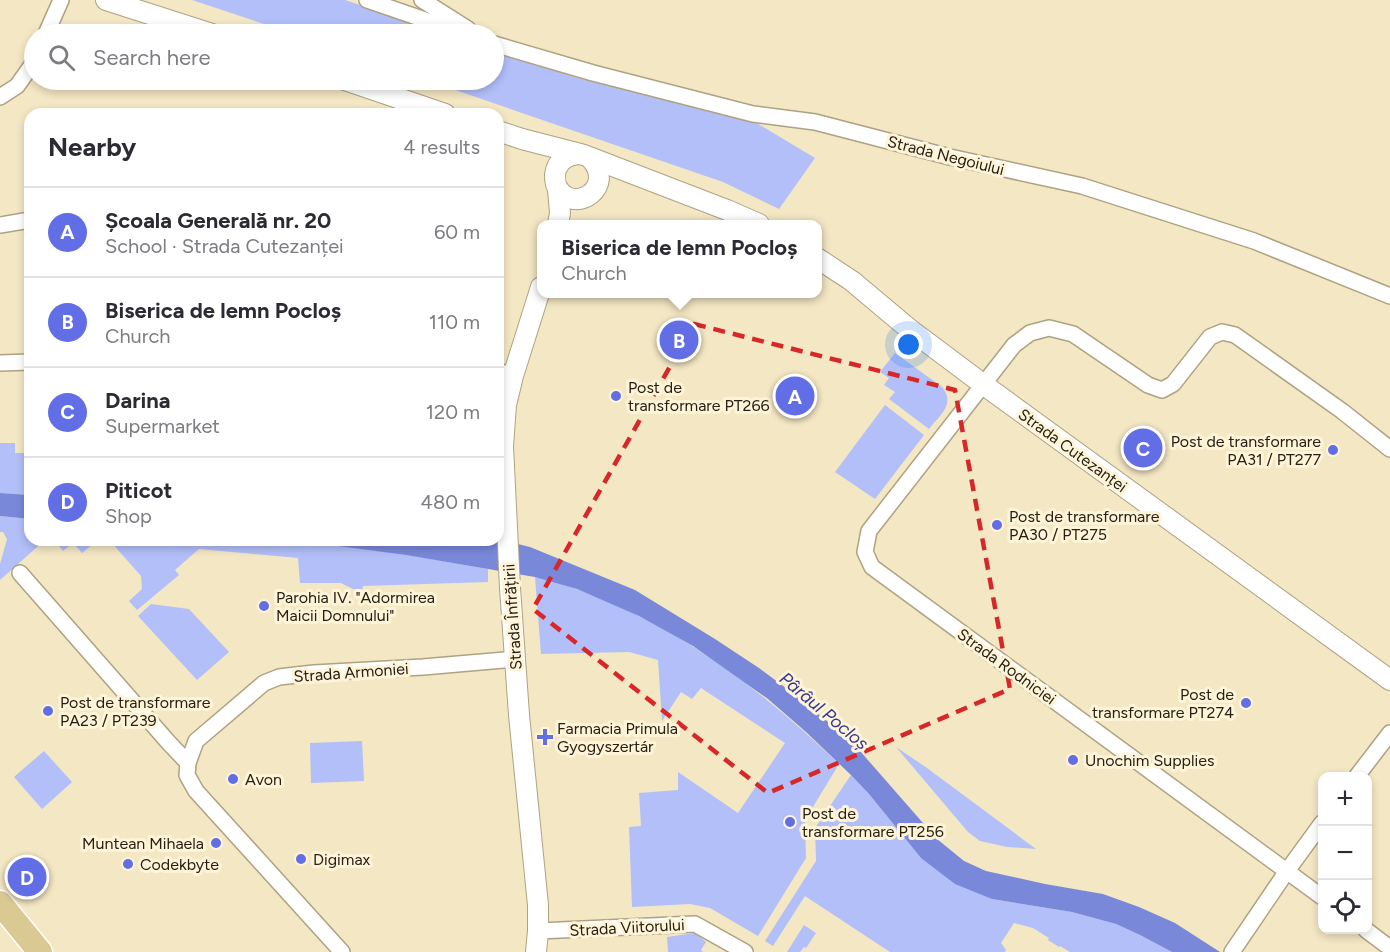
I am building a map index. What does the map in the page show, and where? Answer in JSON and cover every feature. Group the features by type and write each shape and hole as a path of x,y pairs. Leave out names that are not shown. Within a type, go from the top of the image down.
{"main road":[{"path":"0,903 40,952"}],"street":[{"path":"50,24 60,0"},
{"path":"106,0 181,24"},
{"path":"367,0 437,24"},
{"path":"422,0 459,24"},
{"name":"Strada Negoiului","path":"504,47 593,73 753,114 815,122 950,157 1082,186 1254,241 1390,296"},
{"path":"0,97 17,86 24,76"},
{"path":"374,90 427,108"},
{"path":"504,125 586,150 634,170 650,182"},
{"path":"504,133 584,156 748,220"},
{"path":"522,139 544,157 563,194 569,197 576,199 617,182 650,182"},
{"path":"559,220 556,169 564,158 584,156 596,164 598,184 565,220"},
{"path":"0,225 24,221"},
{"name":"Strada Cutezanței","path":"822,261 852,280 908,328 984,385 1390,680"},
{"name":"Strada Înfrățirii","path":"504,432 506,374 537,297"},
{"name":"Strada Rodniciei","path":"1318,893 872,567 865,552 869,531 1014,345 1030,333 1049,328 1073,334 1148,385 1162,390 1173,384 1210,337 1222,332 1235,335 1342,411 1390,449"},
{"path":"0,363 24,362"},
{"name":"Strada Înfrățirii","path":"504,469 519,715 538,905 536,952"},
{"path":"20,573 188,763 187,775 196,791 342,952"},
{"name":"Strada Armoniei","path":"188,763 196,741 264,683 279,677 515,659"},
{"path":"1362,772 1390,733"},
{"path":"1233,950 1287,870 1321,826"},
{"name":"Strada Viitorului","path":"538,931 695,924 745,952"},
{"path":"1371,934 1390,948"}],"highlighted area":[{"path":"694,324 955,390 1010,689 768,793 533,609"}],"shaded area":[{"path":"192,0 345,0 418,24 264,24"},
{"path":"504,53 574,77 750,119 815,158 779,209 723,182 455,90 504,90"},
{"path":"895,353 942,387 946,393 945,409 929,429 889,399 895,392 884,385 889,378 880,372"},
{"path":"885,405 924,435 875,499 835,472"},
{"path":"0,443 15,443 15,453 24,453 24,495 0,493"},
{"path":"0,493 24,495 24,518 0,516"},
{"path":"0,516 24,518 24,546 38,546 0,580 0,564 7,539 3,532 0,532"},
{"name":"Pârâul Pocloș","path":"504,540 530,547 635,590 715,639 802,700 853,743 937,839 964,861 986,871 1103,894 1175,923 1220,952 1172,952 1116,924 1072,912 992,899 955,884 921,858 869,794 806,732 768,699 693,646 639,616 577,589 535,577 338,546 504,546"},
{"path":"59,546 69,546 63,551"},
{"path":"76,546 91,546 82,553"},
{"path":"115,546 342,546 488,569 488,582 363,586 362,591 341,583 300,583 298,558 199,549 175,570 179,575 137,610 129,601 142,589 141,576"},
{"path":"535,577 564,584 609,602 672,634 731,672 786,716 839,764 805,820 806,858 758,936 710,908 690,904 632,907 629,827 641,826 639,793 678,790 678,772 738,813 785,743 701,688 692,699 681,692 662,721 658,660 629,652 541,654"},
{"path":"151,604 189,609 229,652 197,680 138,616"},
{"path":"362,741 364,781 311,783 310,743"},
{"path":"896,747 1036,849 1007,847 980,841 968,832"},
{"path":"44,751 72,782 42,809 14,777"},
{"path":"851,775 921,858 992,899 1072,912 1116,924 1172,952 1070,952 1048,940 1049,938 1033,928 1014,923 1001,943 1005,952 890,952 805,896 773,946 765,941 816,861 815,828"},
{"path":"804,925 816,933 806,948 804,947 800,952 787,952"},
{"path":"695,933 706,942 701,950 703,952 668,952 667,937"}],"place":[{"name":"Biserica de lemn Pocloș","path":"679,340"},
{"name":"Post de transformare PT266","path":"616,396"},
{"name":"Școala Generală nr. 20","path":"795,396"},
{"name":"Darina","path":"1143,448"},
{"name":"Post de transformare PA31 / PT277","path":"1333,450"},
{"name":"Post de transformare PA30 / PT275","path":"997,525"},
{"name":"Parohia IV. \"Adormirea Maicii Domnului\"","path":"264,606"},
{"name":"Post de transformare PT274","path":"1246,703"},
{"name":"Post de transformare PA23 / PT239","path":"48,711"},
{"name":"Farmacia Primula Gyogyszertár","path":"545,737"},
{"name":"Unochim Supplies","path":"1073,760"},
{"name":"Avon","path":"233,779"},
{"name":"Post de transformare PT256","path":"790,822"},
{"name":"Muntean Mihaela","path":"216,843"},
{"name":"Digimax","path":"301,859"},
{"name":"Codekbyte","path":"128,864"},
{"name":"Piticot","path":"27,877"}]}
